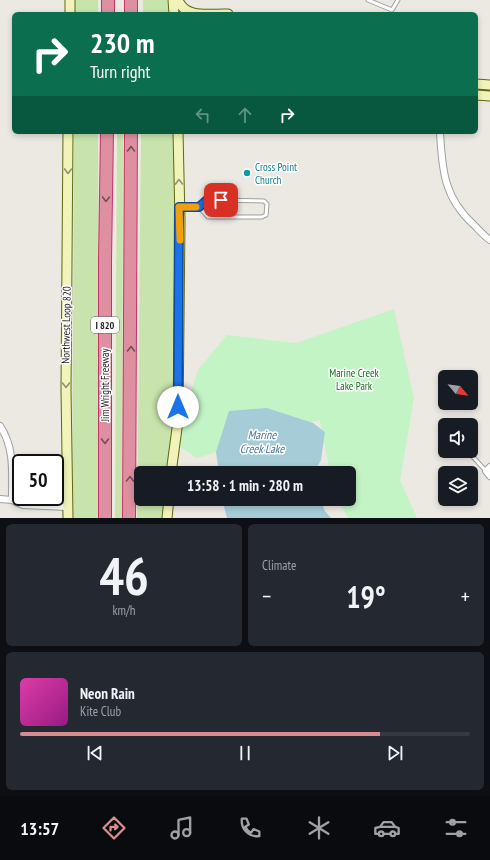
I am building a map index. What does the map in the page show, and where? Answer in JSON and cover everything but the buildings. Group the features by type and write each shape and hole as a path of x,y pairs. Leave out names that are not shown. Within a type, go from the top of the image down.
{"highway":[{"path":"108,0 108,12"},
{"path":"131,0 131,12"},
{"name":"Jim Wright Freeway","path":"105,518 105,260 107,134"},
{"name":"I 820","path":"129,518 131,134"}],"main road":[{"path":"70,0 70,12"},
{"path":"173,0 174,12"},
{"path":"178,0 185,9 190,12"},
{"path":"478,84 490,85"},
{"path":"478,95 490,96"},
{"name":"Northwest Loop 820","path":"68,134 66,390 68,518"},
{"path":"172,466 178,421 178,134"},
{"path":"167,518 168,506"}],"street":[{"path":"440,134 442,164 449,191 464,216 490,240"},
{"path":"0,426 7,439 12,459"},
{"path":"0,499 12,500"},
{"path":"46,506 68,507"}],"lane":[{"path":"368,0 392,10 398,0"},
{"path":"179,207 199,207 207,200 264,201 267,204 266,215 262,217 208,217 199,207"},
{"path":"474,458 489,471"}],"green space":[{"path":"75,0 98,0 98,12 75,12"},
{"path":"143,0 167,0 169,12 143,12"},
{"path":"74,134 98,134 98,518 72,518"},
{"path":"117,134 123,134 122,518 115,518"},
{"path":"141,134 175,134 173,417 169,466 138,466"},
{"name":"Marine Creek Lake Park","path":"394,309 414,398 400,480 417,518 348,518 341,506 356,506 356,466 329,466 320,420 197,458 174,443 198,370 227,335 296,343"},
{"path":"137,506 165,506 164,518 137,518"}],"water":[{"name":"Marine Creek Lake","path":"267,408 313,423 325,432 321,460 318,466 218,466 216,452 229,411"},
{"path":"224,506 323,506 331,518 227,518"}],"slow traffic":[{"path":"180,240 179,207 196,207"}],"place":[{"name":"Cross Point Church","path":"247,173"}],"route":[{"path":"178,407 179,207 199,207 207,200 221,200"}]}
